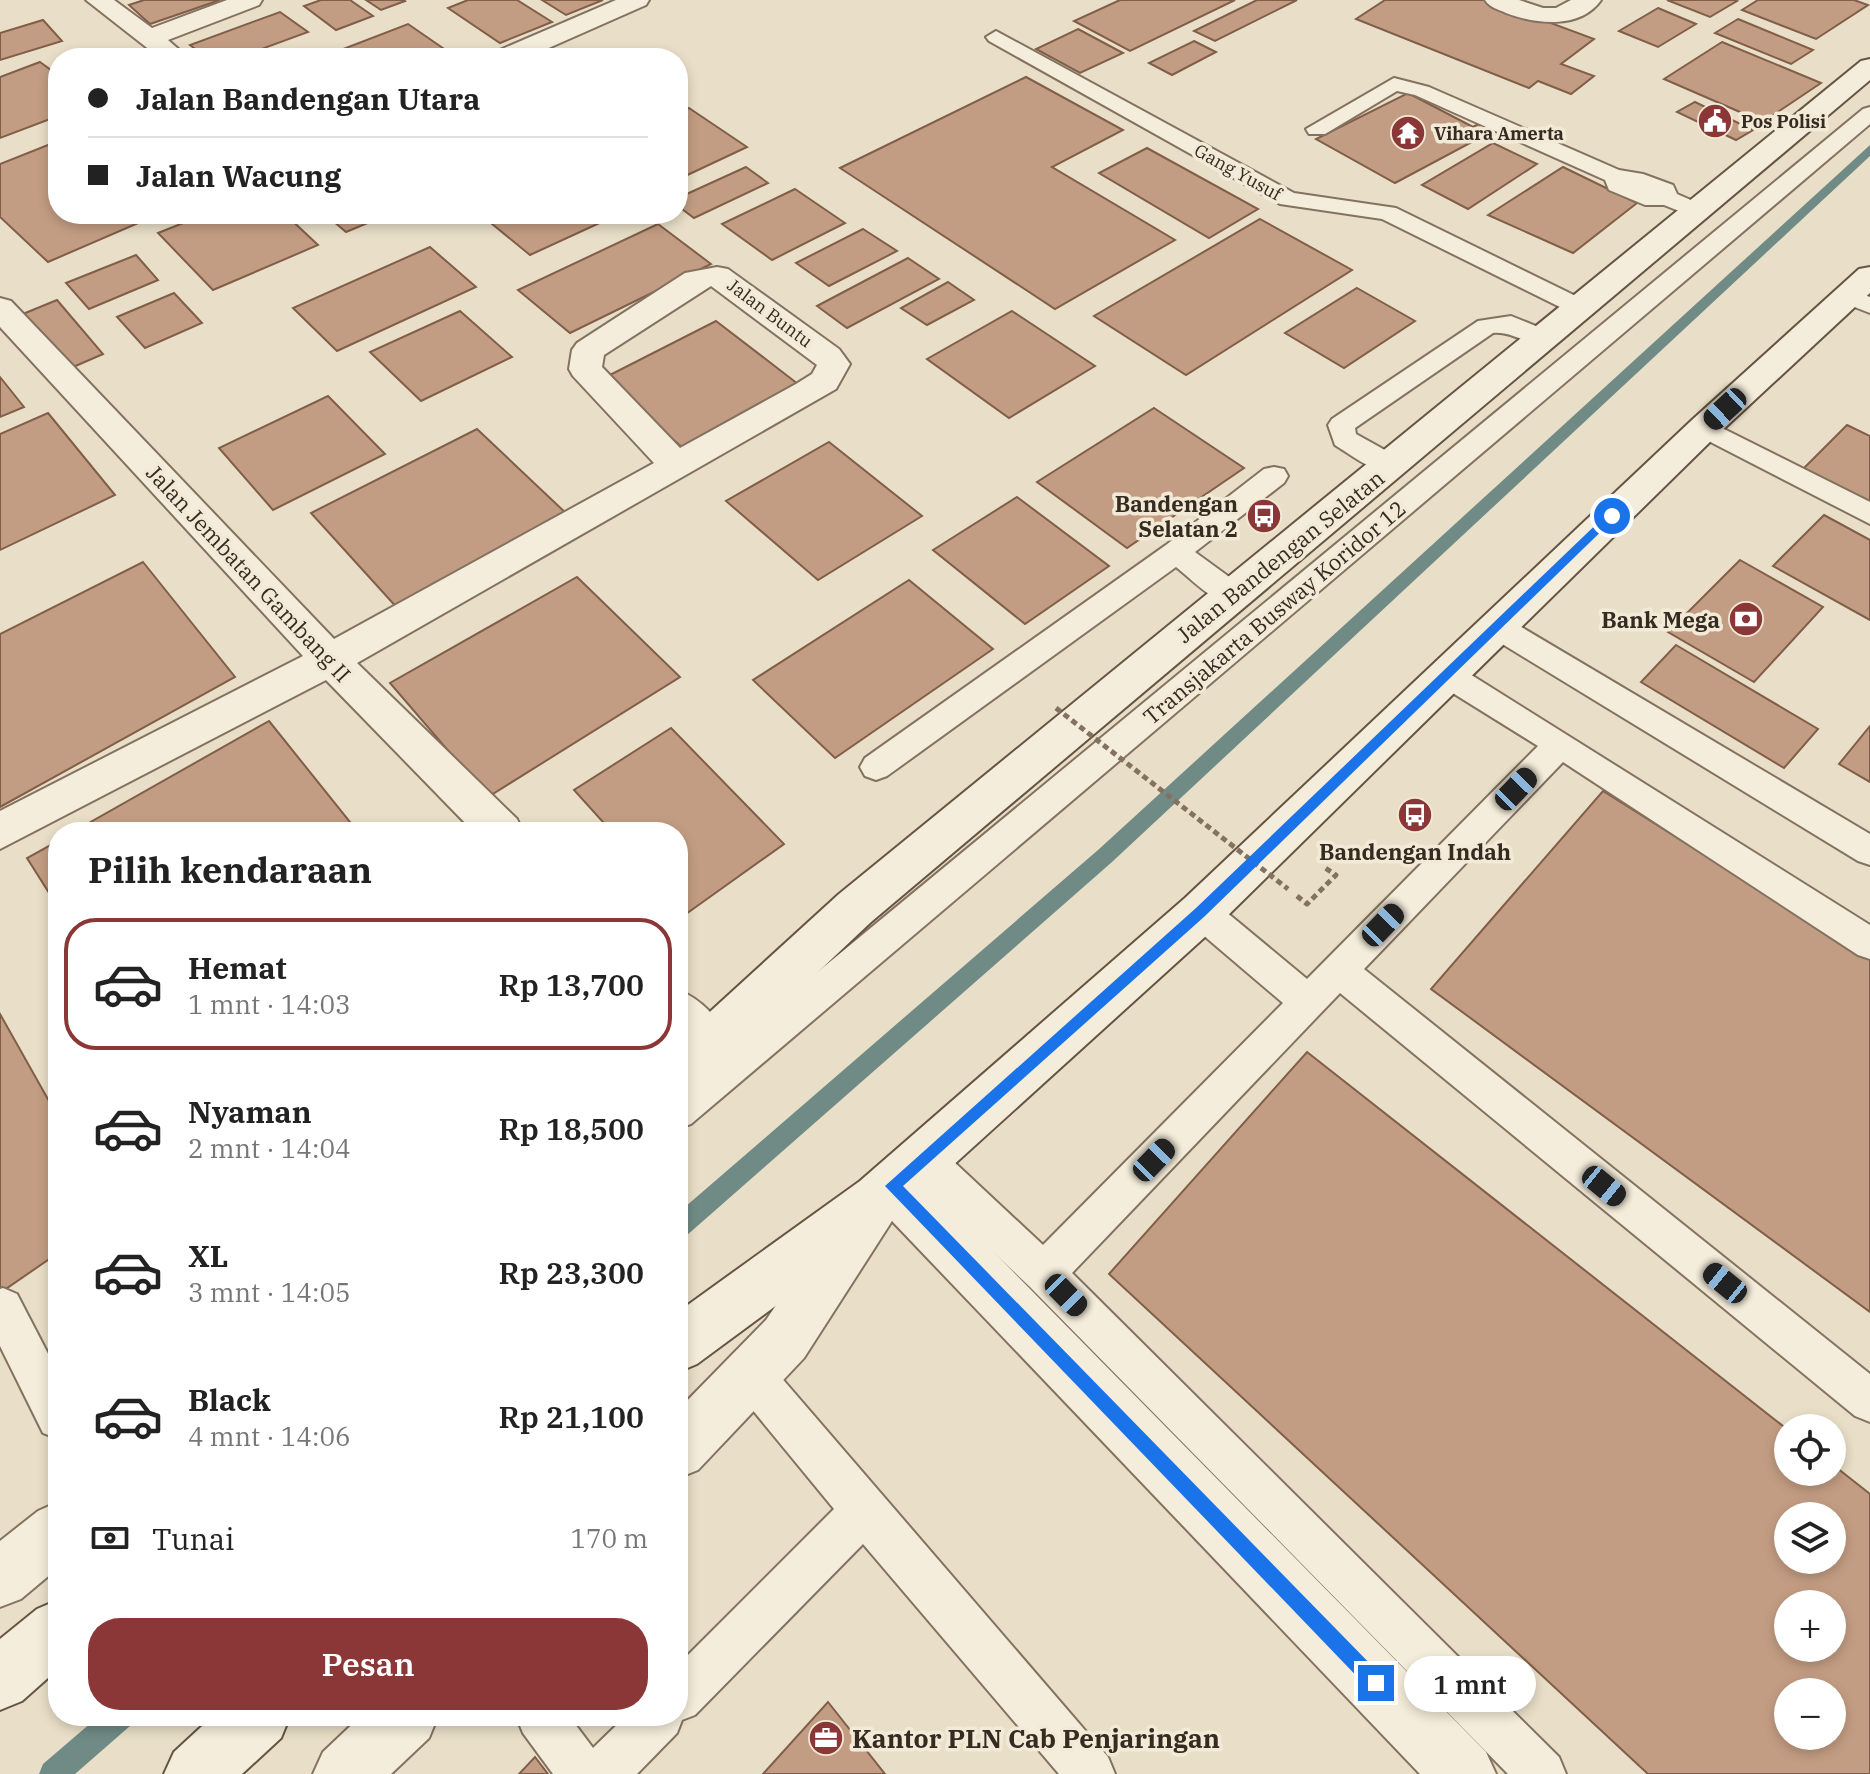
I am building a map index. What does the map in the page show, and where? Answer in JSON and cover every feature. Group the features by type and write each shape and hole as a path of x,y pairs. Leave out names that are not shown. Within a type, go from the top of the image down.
{"street":[{"path":"98,0 162,48"},
{"path":"149,38 250,0"},
{"path":"527,48 637,0"},
{"path":"1497,0 1533,14 1557,17 1589,0"},
{"name":"Jalan Bandengan Selatan","path":"688,1048 1581,308 1683,205 1870,67"},
{"name":"Jalan Buntu","path":"0,831 330,660 677,466 824,381 834,364 827,356 717,276 696,280 588,350 585,369 677,466"},
{"path":"688,1338 898,1181 1201,912 1704,428 1863,293"},
{"name":"Jalan Jembatan Gambang II","path":"0,308 330,660 492,822"},
{"path":"688,1440 785,1339 898,1181"},
{"path":"898,1181 1464,1774"},
{"path":"0,1578 48,1539"},
{"path":"0,1679 48,1638"},
{"path":"196,1774 248,1726"},
{"path":"345,1774 396,1726"}],"lane":[{"name":"Gang Yusuf","path":"996,37 1288,199 1388,213 1581,308"},
{"path":"1317,129 1394,84 1422,91 1616,177 1631,176 1649,183 1665,190 1683,205"},
{"name":"Transjakarta Busway Koridor 12","path":"688,1103 1870,113"},
{"path":"1391,465 1344,439 1341,425 1487,326 1511,324 1544,339"},
{"path":"1704,428 1870,514"},
{"path":"876,767 1176,552 1274,476"},
{"path":"1176,552 1233,595"},
{"path":"1496,626 1870,851"},
{"path":"1446,674 1870,944"},
{"path":"1044,1273 1560,744"},
{"path":"1201,912 1308,1002"},
{"path":"1338,970 1870,1401"},
{"path":"898,1181 1044,1273 1542,1774"},
{"path":"3,1308 48,1398"},
{"path":"752,1376 1091,1774"},
{"path":"688,1688 864,1511"},
{"path":"547,1726 577,1767 593,1774 614,1763 650,1726"}],"path":[{"path":"1056,708 1288,889"}],"building":[{"path":"144,0 220,0 150,24 129,5"},
{"path":"321,0 350,0 373,16 336,30 304,6"},
{"path":"366,0 404,0 405,1 381,10"},
{"path":"468,0 517,0 552,22 500,43 448,8"},
{"path":"542,0 603,0 566,15"},
{"path":"1120,0 1235,0 1130,51 1074,21"},
{"path":"1257,0 1297,0 1215,41 1194,31"},
{"path":"1385,0 1489,0 1594,39 1561,64 1594,76 1571,94 1538,81 1529,88 1356,19"},
{"path":"1667,0 1734,0 1737,1 1710,17"},
{"path":"1758,0 1854,0 1868,5 1816,39 1742,10"},
{"path":"1658,8 1696,24 1658,47 1619,31"},
{"path":"280,12 308,32 264,48 194,48 190,45"},
{"path":"1738,19 1813,50 1791,64 1715,33"},
{"path":"43,20 62,41 0,60 0,33"},
{"path":"408,24 443,48 346,48"},
{"path":"1078,29 1123,53 1080,73 1036,49"},
{"path":"1194,41 1216,52 1172,75 1149,63"},
{"path":"1722,42 1821,83 1763,122 1664,79"},
{"path":"40,62 48,68 48,120 0,138 0,77"},
{"path":"1026,77 1123,130 1052,167 1175,240 1055,309 840,168"},
{"name":"Vihara Amerta","path":"1408,93 1473,127 1486,120 1500,127 1395,183 1316,139"},
{"name":"Pos Polisi","path":"1695,102 1753,130 1736,140 1677,112"},
{"path":"689,108 747,147 688,175"},
{"path":"1493,143 1537,164 1468,209 1422,185"},
{"path":"48,145 48,224 136,224 48,262 0,217 0,164"},
{"path":"1147,148 1258,209 1209,238 1099,173"},
{"path":"746,167 768,183 694,218 688,214 688,193"},
{"path":"1563,167 1637,203 1573,253 1488,215"},
{"path":"795,189 845,223 772,260 722,224"},
{"path":"1260,219 1352,270 1186,375 1094,316"},
{"path":"181,224 296,224 318,245 213,290 158,233"},
{"path":"337,224 365,224 346,232"},
{"path":"492,224 597,224 530,255"},
{"path":"658,224 711,264 570,333 518,290"},
{"path":"863,229 897,251 829,286 796,263"},
{"path":"430,247 476,287 337,351 293,308"},
{"path":"136,255 158,280 89,309 66,283"},
{"path":"908,258 939,279 847,328 817,306"},
{"path":"948,282 974,300 927,325 901,308"},
{"path":"1357,288 1415,321 1344,368 1285,333"},
{"path":"174,293 202,323 145,348 117,317"},
{"path":"57,300 103,354 64,371 18,316"},
{"path":"460,311 512,357 421,401 370,352"},
{"path":"1012,311 1095,366 1009,418 927,359"},
{"path":"716,321 798,384 683,448 602,379"},
{"path":"0,377 24,407 0,417"},
{"path":"328,396 385,454 273,510 219,448"},
{"path":"1154,408 1244,468 1127,548 1037,482"},
{"path":"48,413 115,495 0,550 0,434"},
{"path":"1847,425 1870,436 1870,506 1801,471"},
{"path":"477,429 569,516 399,610 311,513"},
{"path":"829,442 922,516 818,580 726,501"},
{"path":"1017,497 1109,566 1025,624 933,550"},
{"path":"1824,515 1870,540 1870,620 1773,566"},
{"name":"Bank Mega","path":"1740,560 1823,607 1754,682 1668,632"},
{"path":"143,562 235,677 0,807 0,634"},
{"path":"577,577 680,677 488,797 390,683"},
{"path":"909,580 993,649 835,758 753,680"},
{"path":"1676,645 1818,729 1784,768 1641,682"},
{"path":"269,721 350,822 91,822"},
{"path":"1870,726 1870,782 1839,764"},
{"path":"671,728 784,844 688,913 688,822 603,822 574,790"},
{"path":"1603,791 1870,959 1870,1312 1431,989"},
{"path":"48,846 48,891 27,858"},
{"path":"0,1014 48,1099 48,1260 0,1293"},
{"path":"1307,1052 1774,1419 1774,1486 1846,1486 1846,1475 1870,1494 1870,1774 1648,1774 1109,1274"},
{"name":"Kantor PLN Cab Penjaringan","path":"828,1702 885,1774 763,1774"},
{"path":"535,1757 548,1774 519,1774"}],"waterway":[{"path":"688,1219 1105,856 1870,149"},
{"path":"53,1774 108,1726"}],"place":[{"name":"Pos Polisi","path":"1715,121"},
{"name":"Vihara Amerta","path":"1408,133"},
{"name":"Bandengan Selatan 2","path":"1264,516"},
{"name":"Bank Mega","path":"1746,619"},
{"name":"Bandengan Indah","path":"1415,815"},
{"name":"Kantor PLN Cab Penjaringan","path":"826,1738"}],"route":[{"path":"1376,1683 893,1186 1201,912 1612,516"}]}
